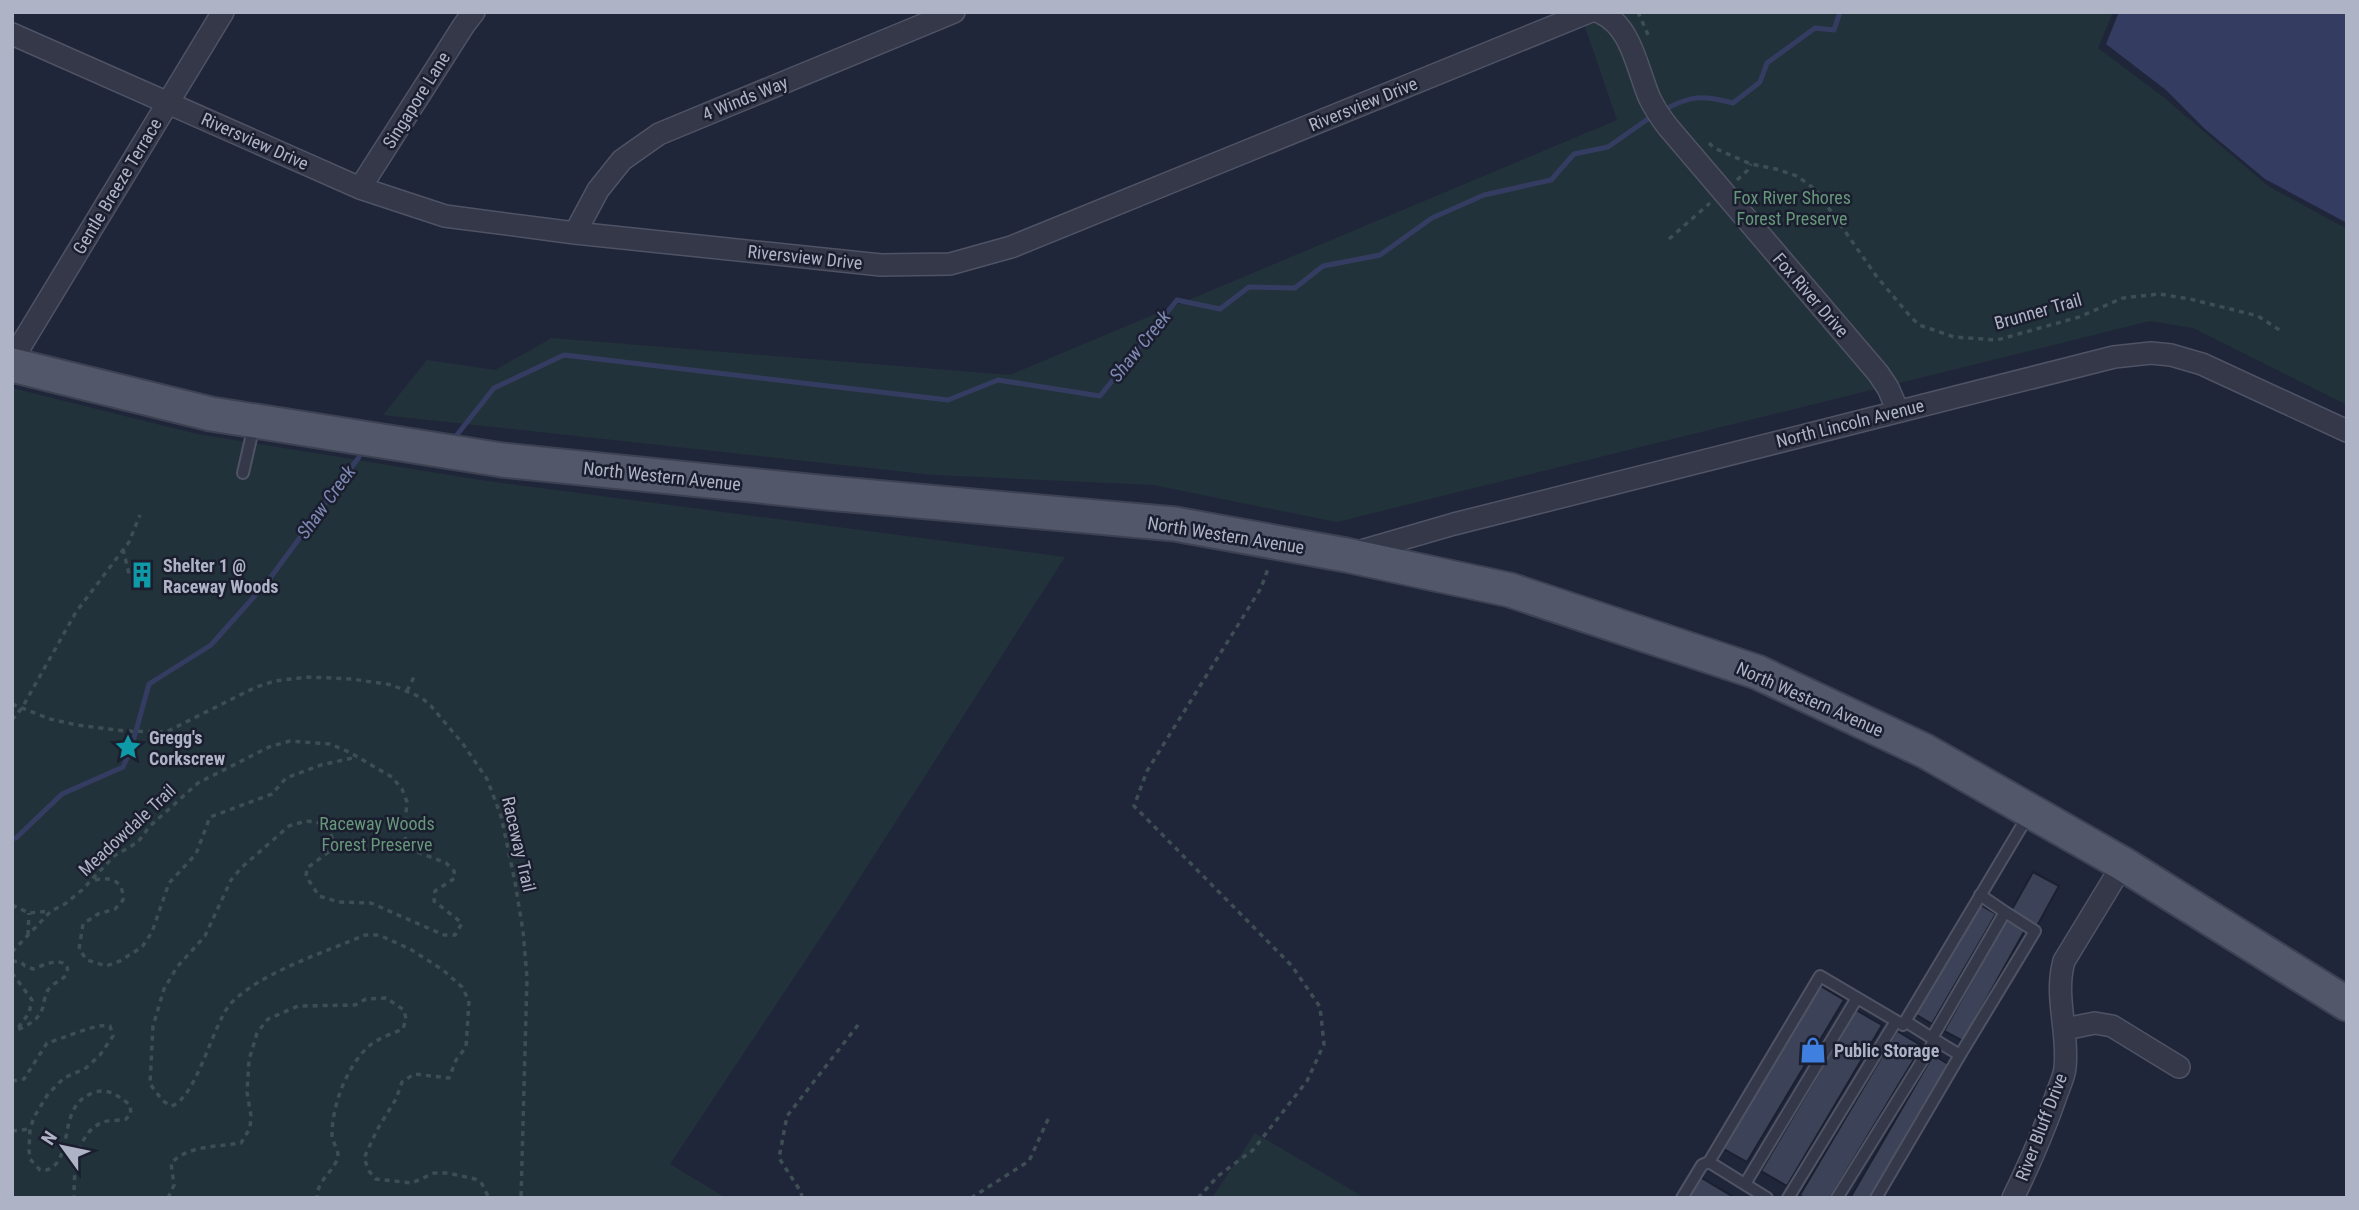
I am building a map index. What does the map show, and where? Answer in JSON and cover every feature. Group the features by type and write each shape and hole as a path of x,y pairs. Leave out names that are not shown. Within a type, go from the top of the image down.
{"main road":[{"name":"North Western Avenue","path":"12,365 211,414 502,460 1175,524 1346,555 1510,590 1757,672 1925,751 2123,864 2347,1004"}],"street":[{"name":"Gentle Breeze Terrace","path":"12,360 223,12"},
{"name":"Singapore Lane","path":"360,188 474,12"},
{"name":"4 Winds Way","path":"575,233 598,190 622,160 659,134 954,12"},
{"name":"Riversview Drive","path":"12,34 360,188 445,216 575,233 881,265 950,264 1011,247 1589,12"},
{"name":"Fox River Drive","path":"1600,13 1613,20 1621,29 1651,100 1668,127 1878,373 1898,411"},
{"name":"North Lincoln Avenue","path":"1346,555 1454,524 2114,357 2151,353 2171,355 2202,364 2347,431"},
{"name":"River Bluff Drive","path":"2013,1198 2044,1132 2065,1069 2065,1029 2059,1002 2059,980 2064,961 2123,864"},
{"path":"2065,1029 2095,1023 2112,1026 2179,1067"}],"lane":[{"path":"243,473 255,422"},
{"path":"1788,1198 1980,895 2030,811"},
{"path":"1875,1198 2035,931 1980,895"},
{"path":"1837,1198 1934,1039 2005,912"},
{"path":"1682,1198 1702,1165 1709,1162 1820,976 1960,1055"},
{"path":"1745,1184 1857,998"},
{"path":"1709,1162 1767,1198"}],"path":[{"name":"Brunner Trail","path":"1706,141 1714,148 1751,164 1797,176 1816,190 1877,277 1919,325 1931,330 1954,337 1997,340 2079,317 2123,298 2159,294 2258,316 2281,331"},
{"path":"1670,239 1723,191"},
{"path":"12,720 22,708 76,612 129,542 140,515"},
{"path":"123,549 130,578"},
{"path":"1198,1198 1218,1176 1253,1150 1307,1081 1324,1044 1320,1007 1292,966 1134,806 1147,771 1261,588 1272,557"},
{"name":"Raceway Trail","path":"12,704 50,719 125,731 166,732 257,687 275,681 308,677 352,679 392,685 422,698 431,706 463,744 487,779 501,816 523,931 527,978 521,1198"},
{"path":"407,691 414,677"},
{"name":"Meadowdale Trail","path":"12,952 51,911 65,904 93,880 114,856 138,842 149,827 198,783 268,747 290,741 330,744 357,757 392,777 402,789 407,802 404,834 407,842 415,851 437,858 454,871 455,878 435,891 433,896 434,901 459,919 461,927 455,935 444,935 372,903 339,902 319,896 306,876 307,868 330,851 334,844 328,827 306,821 289,826 231,880 205,936 177,967 164,989 153,1026 150,1084 163,1101 171,1106 178,1104 188,1092 219,1020 231,1004 265,978 365,935 379,935 410,949 443,970 462,987 469,1001 469,1028 467,1047 456,1060 449,1078 414,1074 402,1082 396,1099 364,1158 369,1171 376,1179 412,1183 433,1173 448,1173 475,1179 482,1184 489,1198"},
{"path":"93,880 107,877 114,880 124,894 123,900 115,909 98,914 83,925 79,949 87,960 106,966 120,961 142,947 152,932 169,883 197,854 210,817 272,794 286,778 321,765 357,757"},
{"path":"12,905 29,913 51,911"},
{"path":"28,935 29,913"},
{"path":"12,961 21,962 33,969 61,961 67,965 68,971 65,978 48,990 36,1021 14,1031"},
{"path":"12,973 32,1000 32,1008 14,1031"},
{"path":"168,1198 174,1185 171,1163 178,1156 195,1149 242,1143 246,1137 251,1116 247,1092 249,1060 257,1033 268,1018 299,1006 355,1005 366,999 386,998 404,1010 406,1019 403,1029 366,1048 345,1081 336,1107 331,1138 338,1155 337,1161 323,1179 317,1191 317,1198"},
{"path":"12,1081 24,1079 47,1043 68,1038 98,1025 110,1026 113,1036 100,1055 86,1068 64,1078 48,1094 30,1129 30,1159 36,1167 46,1171 55,1165 72,1115 84,1097 102,1090 121,1097 130,1105 131,1114 126,1119 105,1121 91,1129 81,1144 74,1180 74,1198"},
{"path":"802,1198 801,1192 779,1158 787,1116 859,1025"},
{"path":"971,1198 1029,1161 1051,1115"},
{"path":"12,1131 30,1129"}],"green space":[{"name":"Fox River Shores Forest Preserve","path":"1580,12 2113,12 2098,48 2162,96 2268,186 2347,229 2347,405 2193,328 2150,321 1337,522 1153,485 934,475 383,415 427,360 495,370 552,338 1010,375 1617,120"},
{"name":"Raceway Woods Forest Preserve","path":"12,388 197,434 480,480 1065,557 845,901 670,1164 726,1198 12,1198"},
{"path":"1255,1133 1365,1198 1212,1198"}],"water":[{"path":"2119,12 2347,12 2347,223 2265,179 2205,129 2166,90 2106,44"}],"building":[{"name":"Shelter 1 @ Raceway Woods","path":"149,566 152,580 135,584 132,570"},
{"path":"2033,872 2059,886 2037,926 2011,911"},
{"path":"1979,904 1996,914 1932,1024 1915,1014"},
{"path":"2006,920 2025,930 1963,1041 1944,1031"},
{"path":"1819,985 1844,1000 1747,1162 1722,1148"},
{"path":"1856,1010 1882,1025 1787,1186 1761,1171"},
{"path":"1897,1031 1922,1046 1830,1198 1804,1198 1800,1195"},
{"path":"1933,1055 1950,1065 1873,1198 1850,1198"},
{"path":"1700,1177 1735,1198 1688,1198"}],"waterway":[{"name":"Shaw Creek","path":"1664,110 1682,101 1697,98 1733,103 1760,82 1767,63 1815,28 1834,30 1840,12"},
{"name":"Shaw Creek","path":"456,436 494,388 564,355 948,400 998,380 1100,396 1177,300 1220,309 1249,287 1295,288 1323,266 1380,255 1432,218 1484,195 1551,180 1574,154 1608,147 1655,114"},
{"name":"Shaw Creek","path":"12,838 16,838 62,794 123,767 131,749 149,684 211,645 268,581 359,457"}],"place":[{"name":"Shelter 1 @ Raceway Woods","path":"142,575"},
{"name":"Gregg's Corkscrew","path":"128,747"},
{"name":"Public Storage","path":"1813,1050"}]}
